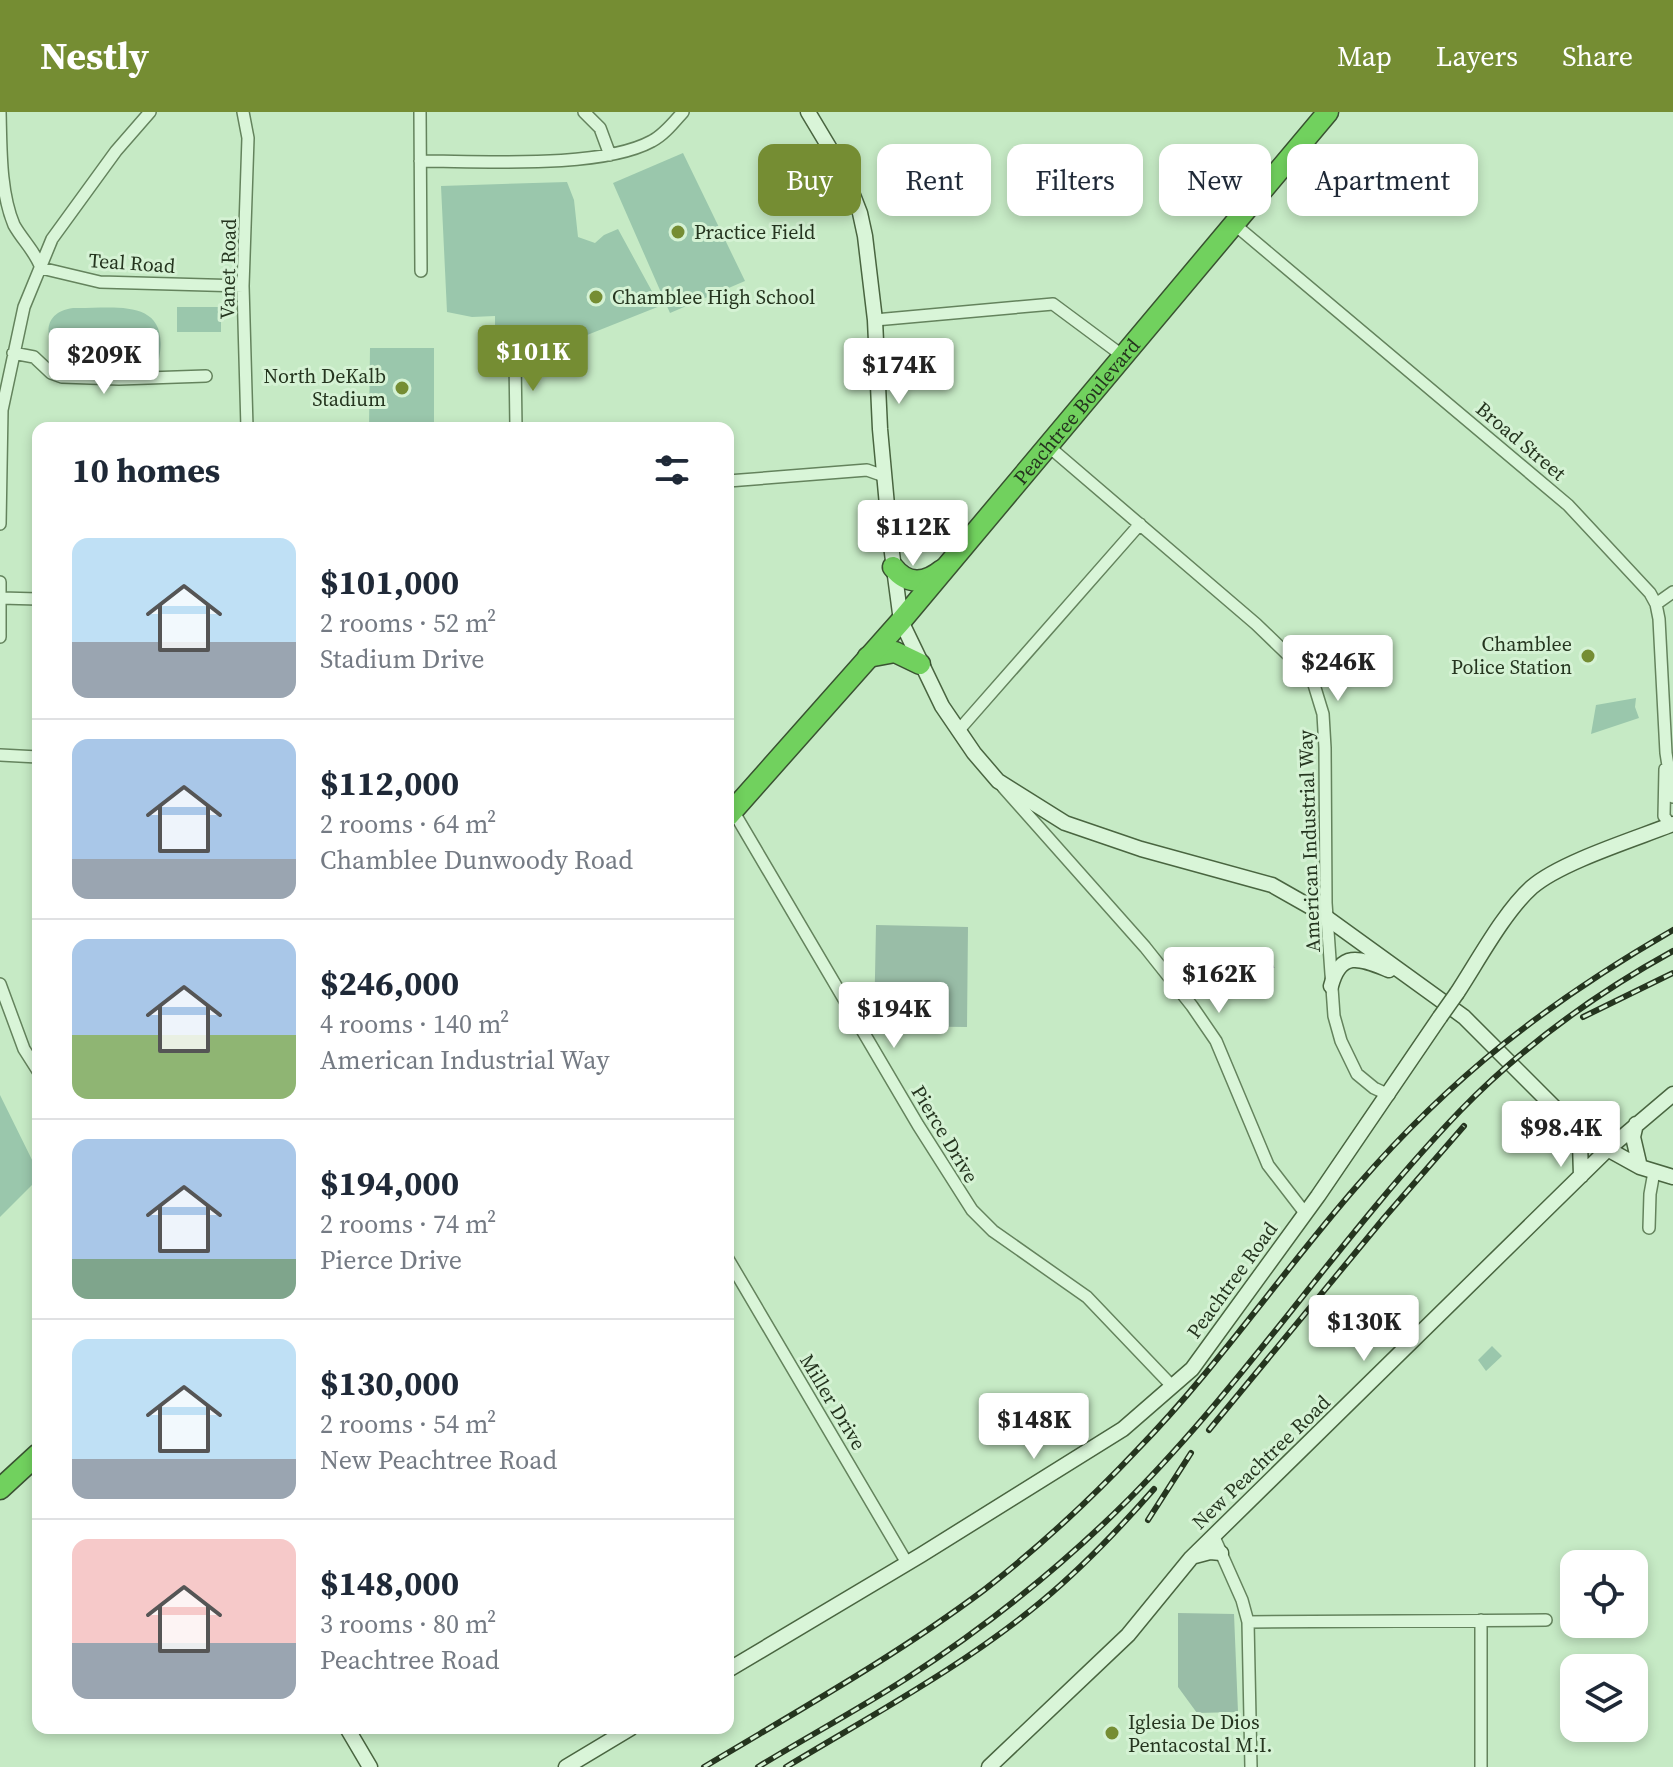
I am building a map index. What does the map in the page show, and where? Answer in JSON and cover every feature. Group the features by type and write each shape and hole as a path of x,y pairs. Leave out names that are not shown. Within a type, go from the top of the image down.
{"highway":[{"name":"Peachtree Boulevard","path":"734,806 901,621 1328,112"},
{"path":"893,567 908,580 934,577 946,568"},
{"path":"868,657 895,652 920,664"},
{"path":"0,1489 32,1460"}],"street":[{"path":"0,112 5,202 14,225 36,255 41,268"},
{"path":"0,524 1,410 24,307 52,239 116,151 150,112"},
{"name":"Vanet Road","path":"243,112 249,159 243,286 247,422"},
{"path":"420,112 421,271"},
{"path":"584,112 600,128 610,155"},
{"path":"420,161 574,160 610,155 656,140 683,112"},
{"path":"808,112 844,172 860,213 870,264 893,567 901,621 920,664 958,731 1069,864 1145,947 1192,1006 1216,1041 1268,1165 1305,1213"},
{"name":"Broad Street","path":"1234,224 1568,505 1626,566 1656,604"},
{"name":"Teal Road","path":"41,268 100,282 243,286"},
{"path":"875,320 1053,304 1123,356"},
{"path":"13,353 34,357 51,373 62,377 206,376"},
{"path":"515,358 516,422"},
{"name":"American Industrial Way","path":"1047,445 1256,624 1312,678 1323,714 1327,917 1331,986 1338,1031 1351,1064 1363,1081 1389,1095"},
{"path":"734,481 884,468"},
{"path":"958,731 1140,524"},
{"path":"0,582 0,637"},
{"path":"1673,592 1656,604 1666,753 1673,797"},
{"path":"1,598 32,599"},
{"path":"1666,753 1664,816 1672,822"},
{"path":"0,755 32,757"},
{"path":"998,781 1065,823 1141,849 1272,885 1327,917 1464,1017 1573,1124 1607,1150 1647,1170 1673,1177"},
{"name":"Pierce Drive","path":"734,817 972,1210 993,1231 1087,1297 1172,1386"},
{"name":"Peachtree Road","path":"734,1666 1123,1429 1192,1369 1389,1095 1517,903 1538,882 1672,822"},
{"path":"1331,986 1338,967 1358,959 1411,979"},
{"path":"0,984 24,1049 32,1062"},
{"name":"New Peachtree Road","path":"989,1767 1128,1635 1191,1558 1607,1150 1673,1094"},
{"path":"1573,1124 1580,1142 1581,1176"},
{"path":"1636,1124 1633,1137 1647,1170 1649,1228"},
{"name":"Miller Drive","path":"734,1269 907,1563"},
{"path":"1214,1537 1242,1600 1248,1622 1251,1767"},
{"path":"1191,1558 1210,1552 1221,1553"},
{"path":"1481,1620 1481,1767"},
{"path":"1248,1622 1546,1620"},
{"path":"351,1734 370,1767"},
{"path":"566,1767 621,1734"}],"green space":[{"name":"Practice Field","path":"683,153 745,281 670,313 613,183"},
{"path":"567,182 574,200 578,237 595,243 618,229 660,306 567,343 551,332 495,330 495,316 472,317 447,312 441,186"},
{"path":"177,307 221,307 221,332 177,332"},
{"path":"121,308 148,315 156,325 160,339 159,359 143,367 99,367 80,365 64,358 51,343 49,325 61,311"},
{"name":"North DeKalb Stadium","path":"370,348 434,348 434,422 369,422"},
{"path":"1636,698 1639,718 1591,734 1596,705"},
{"path":"876,925 968,927 967,1027 874,1026"},
{"path":"0,1095 32,1160 32,1185 0,1217"},
{"path":"1492,1346 1502,1356 1486,1371 1478,1360"},
{"path":"1178,1613 1234,1614 1238,1712 1197,1713 1178,1687"}],"water":[{"path":"1250,956 1262,959 1262,962 1271,962 1273,967 1245,976 1242,971"}],"railway":[{"path":"704,1767 916,1637 984,1590 1024,1557 1101,1487 1166,1419 1357,1186 1429,1110 1543,1014 1673,930"},
{"path":"758,1767 937,1658 995,1616 1077,1548 1173,1453 1375,1206 1460,1111 1508,1065 1560,1023 1673,951"},
{"path":"1583,1017 1673,973"},
{"path":"1209,1430 1464,1126"},
{"path":"1148,1520 1191,1453"},
{"path":"786,1767 917,1689 1012,1625 1086,1561 1154,1489"}],"place":[{"name":"Practice Field","path":"678,232"},
{"name":"Chamblee High School","path":"596,297"},
{"name":"North DeKalb Stadium","path":"402,388"},
{"name":"Chamblee Police Station","path":"1588,656"},
{"name":"Iglesia De Dios Pentacostal M.I.","path":"1112,1733"}]}
